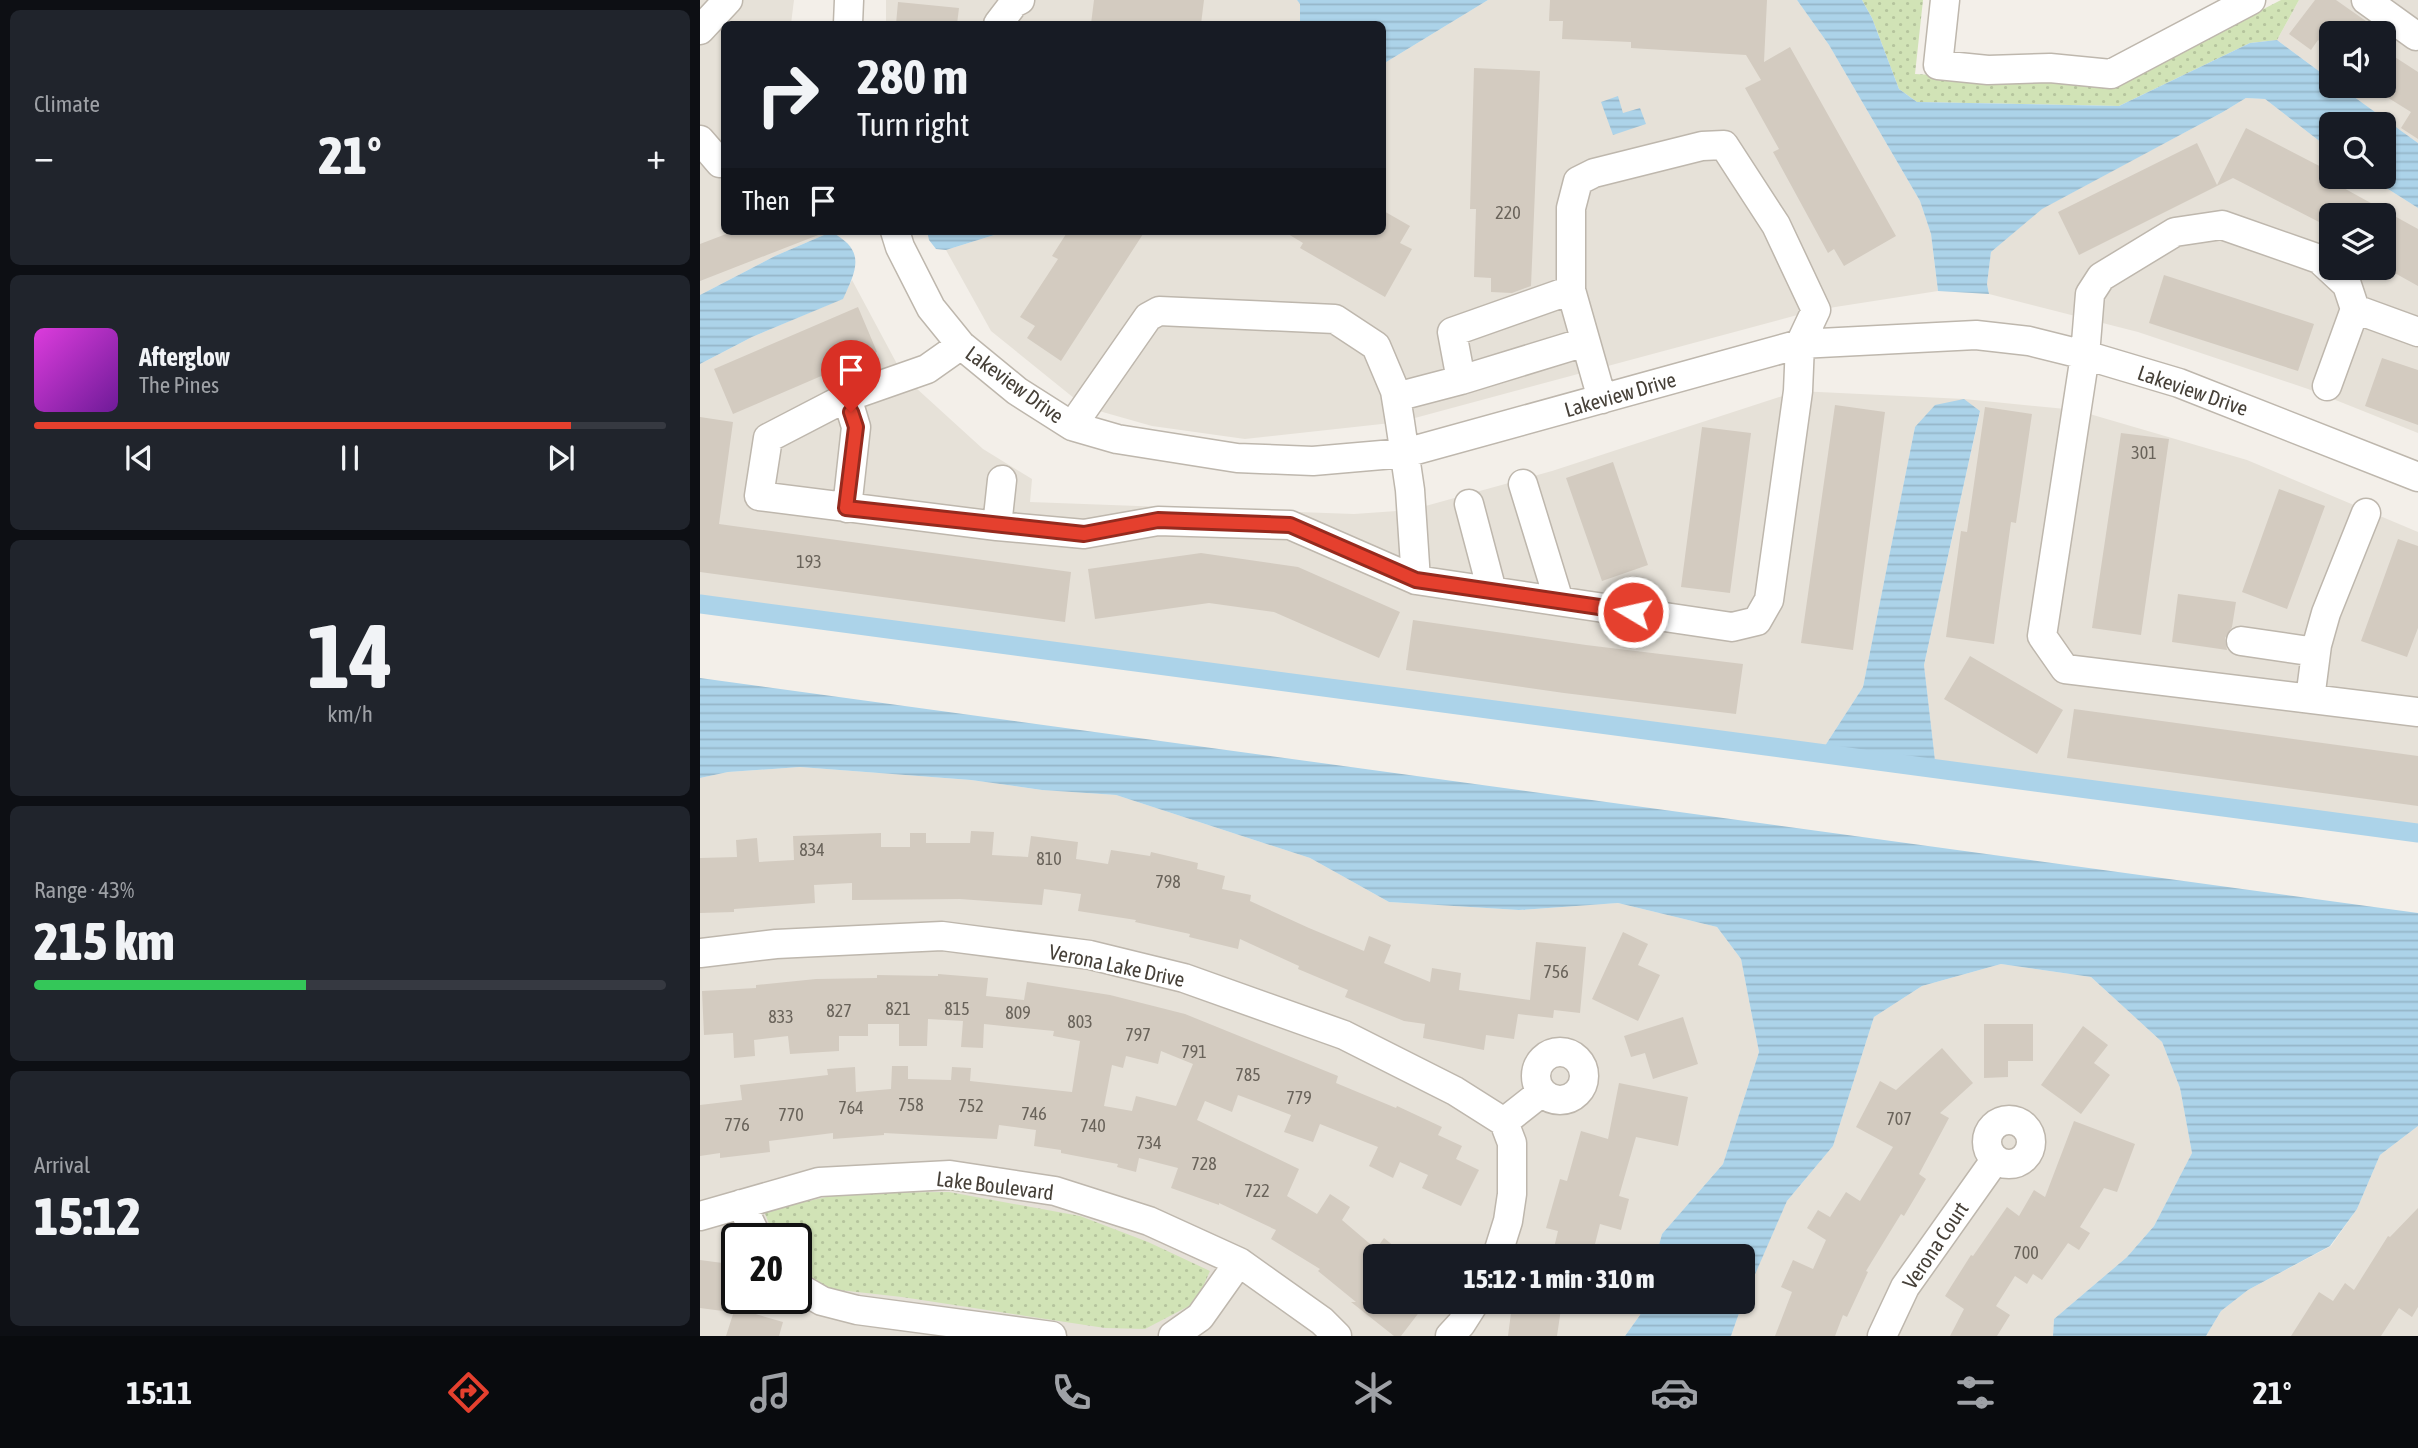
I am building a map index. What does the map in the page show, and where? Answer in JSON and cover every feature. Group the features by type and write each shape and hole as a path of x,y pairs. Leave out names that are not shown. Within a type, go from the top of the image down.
{"street":[{"path":"700,30 728,0"},
{"path":"848,21 849,0"},
{"path":"1000,21 1014,3 1020,0"},
{"path":"1945,0 1938,65 1988,70 2050,68 2111,74 2251,0"},
{"path":"2366,0 2417,36"},
{"path":"700,140 715,165"},
{"path":"961,345 927,369 847,397 768,438 759,496 997,526 1084,534 1158,520 1290,525 1416,580 1732,627 1757,621 1769,600 1798,391 1800,344 1816,310 1776,225 1724,145 1702,146 1594,173 1578,181 1571,208 1571,290 1602,399"},
{"path":"2327,386 2355,309 2347,285 2319,259 2222,225 2175,232 2101,277 2091,293 2085,355 2042,636 2065,669 2418,712"},
{"name":"Lakeview Drive","path":"896,235 931,308 961,345 1017,391 1072,426 1117,439 1237,458 1313,461 1405,453 1800,344 1976,335 2029,341 2179,383 2418,477"},
{"path":"1461,380 1452,332 1571,290"},
{"path":"2355,309 2418,332"},
{"path":"1072,426 1148,317 1158,311 1335,319 1376,346 1396,397 1405,453 1416,580"},
{"path":"1396,397 1585,342"},
{"path":"846,508 856,427 847,397"},
{"path":"997,526 1002,480"},
{"path":"1523,484 1559,601"},
{"path":"1469,504 1492,591"},
{"path":"2310,699 2316,652 2326,613 2366,513"},
{"path":"2241,641 2316,652"},
{"name":"Verona Lake Drive","path":"700,953 776,944 942,936 1090,955 1184,978 1344,1035 1455,1091 1504,1122"},
{"path":"1501,1244 1512,1194 1512,1143 1504,1122 1542,1092"},
{"name":"Verona Court","path":"1882,1336 1905,1287 1995,1160"},
{"name":"Lake Boulevard","path":"700,1216 819,1182 950,1175 1055,1191 1149,1221 1239,1262 1322,1321 1337,1336"},
{"path":"741,1204 750,1223"},
{"path":"1173,1336 1200,1317 1239,1262"},
{"path":"812,1295 822,1301 857,1310 1052,1336"},
{"path":"1450,1336 1467,1314"}],"shaded area":[{"path":"700,0 794,0 791,21 721,21 721,235 824,235 775,256 700,295"},
{"path":"886,0 1297,0 1300,3 1300,21 886,21"},
{"path":"1488,0 1797,0 1829,45 1920,201 1931,234 1938,291 1816,310 1400,422 1245,439 1152,426 1085,407 991,331 946,250 994,235 1386,235 1386,62"},
{"path":"2299,0 2418,0 2418,143 2396,127 2396,112 2375,112 2356,98 2396,98 2396,21 2319,21 2319,71 2277,40"},
{"path":"2246,98 2265,99 2319,141 2319,189 2388,189 2418,208 2418,433 2308,389 2138,332 1989,294 1987,284 1991,252 2041,209"},
{"path":"852,280 904,377 983,449 1032,479 1030,502 1354,514 1411,510 1552,471 1798,391 1964,399 2076,410 2247,460 2418,532 2418,833 1936,769 1924,665 1980,412 1915,427 1863,687 1819,755 700,604 700,364 752,337 842,299"},
{"path":"800,767 971,780 1042,790 1116,795 1310,858 1389,902 1519,910 1618,903 1717,927 1741,959 1759,1052 1723,1164 1662,1234 1659,1244 1363,1244 1363,1314 1640,1314 1625,1336 700,1336 700,778 728,772"},
{"path":"2001,964 2091,977 2162,1042 2180,1088 2192,1153 2154,1226 2127,1257 2054,1319 2053,1336 1731,1336 1739,1314 1755,1314 1755,1273 1787,1201 1833,1146 1874,1017 1922,986"},
{"path":"2418,1126 2418,1336 2206,1336 2221,1311 2248,1290 2331,1246 2357,1209 2380,1155"}],"green space":[{"path":"1862,0 1923,0 1915,74 2116,85 2281,0 2299,0 2277,40 2250,43 2119,106 1917,102 1899,89 1872,18"},
{"path":"949,1192 1080,1216 1148,1242 1210,1271 1202,1289 1189,1306 1145,1329 1105,1328 902,1297 830,1289 812,1279 812,1223 769,1223 764,1211 844,1193"}],"water":[{"path":"1297,0 1488,0 1386,62 1386,21 1300,21 1300,4"},
{"path":"1797,0 1862,0 1872,18 1899,89 1917,102 2119,106 2250,43 2277,40 2319,71 2319,98 2356,98 2375,112 2319,112 2319,141 2265,99 2246,98 2042,209 1991,252 1987,284 1989,294 1938,291 1931,234 1920,201 1829,45"},
{"path":"1618,96 1623,113 1640,108 1646,124 1613,135 1601,102"},
{"path":"2396,127 2418,143 2418,208 2388,189 2396,189"},
{"path":"824,235 836,235 850,246 854,253 855,269 843,299 752,337 700,364 700,295 775,256"},
{"path":"928,235 994,235 946,250 936,249"},
{"path":"1964,399 1980,411 1924,665 1936,769 1819,755 1863,687 1915,427 1935,405"},
{"path":"700,678 2418,913 2418,1126 2380,1155 2357,1209 2330,1246 2248,1290 2221,1311 2206,1336 2053,1336 2054,1319 2127,1257 2154,1226 2192,1153 2180,1088 2162,1042 2091,977 2001,964 1922,986 1874,1017 1833,1146 1787,1201 1755,1274 1755,1244 1659,1244 1662,1234 1723,1164 1759,1052 1741,959 1717,927 1618,903 1519,910 1389,902 1310,858 1116,795 1042,790 971,780 800,767 728,772 700,778"},
{"path":"1739,1314 1731,1336 1625,1336 1640,1315"}],"building":[{"path":"1094,0 1204,0 1201,21 1091,21"},
{"path":"1550,0 1767,0 1764,62 1790,47 1896,236 1844,266 1834,249 1828,253 1773,152 1779,149 1745,88 1761,80 1746,55 1631,48 1631,42 1562,39 1563,21 1549,21"},
{"path":"2315,0 2336,0 2366,21 2319,21 2319,41 2311,50 2289,34"},
{"path":"898,2 959,8 957,21 896,21"},
{"path":"2396,58 2418,72 2418,139 2401,128 2411,112 2388,98 2396,98"},
{"path":"1474,68 1540,71 1531,286 1512,293 1491,292 1491,278 1474,277 1476,209 1470,209"},
{"path":"2246,128 2319,166 2319,189 2345,189 2371,203 2319,203 2319,222 2233,178 2079,255 2058,212 2197,143 2217,185"},
{"path":"1386,212 1410,226 1400,243 1412,249 1385,297 1300,248 1303,243 1290,235 1386,235"},
{"path":"2396,217 2418,229 2418,286 2396,274"},
{"path":"724,235 818,235 700,281 700,244"},
{"path":"1065,235 1142,235 1061,361 1027,338 1035,326 1020,317 1058,259 1052,256"},
{"path":"2164,275 2314,324 2298,371 2149,323"},
{"path":"858,307 877,352 733,414 714,369"},
{"path":"2382,358 2418,370 2418,425 2365,406"},
{"path":"1835,405 1885,412 1853,650 1801,643"},
{"path":"1985,407 2032,414 2016,523 2011,522 1994,644 1946,637 1961,531 1967,532"},
{"path":"700,417 733,422 719,524 1071,572 1065,622 700,572"},
{"path":"1702,427 1751,433 1730,593 1681,587"},
{"path":"2121,433 2169,439 2141,635 2092,628"},
{"path":"1613,462 1648,565 1602,581 1566,478"},
{"path":"2279,489 2325,506 2287,609 2242,592"},
{"path":"2398,539 2418,546 2418,628 2407,657 2361,641"},
{"path":"1201,553 1298,567 1400,612 1379,658 1274,612 1209,603 1095,619 1088,569"},
{"path":"2178,594 2236,602 2232,627 2225,638 2227,650 2172,642"},
{"path":"1413,620 1743,664 1736,714 1406,670"},
{"path":"1970,656 2063,710 2037,754 1944,699"},
{"path":"2074,709 2418,756 2418,806 2067,758"},
{"path":"971,831 994,832 992,855 1028,857 1031,836 1078,842 1076,859 1108,864 1111,850 1150,856 1151,852 1198,863 1197,869 1225,876 1222,889 1251,895 1250,901 1309,928 1364,951 1369,936 1391,945 1384,963 1430,982 1432,968 1461,973 1459,990 1530,1000 1536,942 1586,947 1580,1013 1554,1010 1553,1018 1518,1014 1514,1039 1486,1035 1484,1050 1423,1038 1425,1024 1404,1021 1345,997 1348,990 1298,969 1299,966 1240,939 1238,949 1189,937 1190,934 1135,922 1136,920 1078,911 1081,894 1044,889 1042,905 960,899 852,900 852,883 814,885 815,903 700,913 700,858 737,857 736,840 757,838 759,862 794,860 793,836 881,833 881,847 910,847 910,833 926,833 926,843 970,843"},
{"path":"1623,932 1648,944 1638,965 1660,975 1638,1021 1592,999"},
{"path":"938,974 988,978 986,996 1024,1000 1027,982 1110,995 1185,1014 1338,1076 1336,1083 1396,1108 1397,1106 1442,1127 1438,1135 1462,1146 1456,1159 1479,1170 1461,1206 1422,1188 1428,1175 1400,1162 1393,1178 1369,1166 1378,1147 1320,1124 1313,1142 1284,1132 1291,1115 1238,1095 1232,1112 1205,1101 1197,1120 1299,1169 1287,1196 1317,1214 1330,1194 1350,1207 1342,1220 1370,1244 1363,1244 1363,1311 1351,1302 1356,1302 1318,1271 1320,1269 1271,1239 1276,1230 1219,1203 1171,1188 1178,1168 1139,1158 1136,1172 1117,1167 1118,1164 1034,1146 1036,1130 999,1125 997,1139 884,1133 833,1139 833,1133 769,1141 770,1152 720,1158 720,1153 700,1156 700,1105 742,1100 740,1085 828,1075 827,1069 855,1067 856,1092 891,1089 892,1066 908,1066 908,1079 951,1080 952,1067 971,1068 970,1081 1072,1092 1080,1041 1053,1036 1054,1031 984,1024 983,1048 961,1047 963,1021 928,1019 927,1046 899,1046 899,1024 868,1024 868,1036 839,1036 839,1051 790,1054 788,1036 754,1040 755,1056 734,1058 733,1033 704,1035 702,991 756,988 756,985 816,979 877,978 877,975","holes":["1161,1051 1193,1064 1176,1106 1136,1096 1132,1111 1104,1106 1112,1065 1123,1068 1126,1056 1158,1064"]},
{"path":"1683,1017 1698,1064 1653,1079 1645,1053 1631,1057 1624,1036"},
{"path":"1984,1024 2033,1024 2033,1061 2008,1061 2008,1077 1984,1078"},
{"path":"2083,1026 2108,1045 2094,1063 2110,1075 2081,1114 2041,1085"},
{"path":"1942,1048 1973,1083 1940,1113 1949,1118 1919,1174 1926,1179 1866,1271 1868,1272 1847,1317 1843,1315 1835,1336 1775,1336 1792,1292 1781,1287 1793,1260 1813,1269 1826,1240 1807,1228 1818,1210 1830,1217 1846,1192 1860,1201 1893,1147 1856,1127 1880,1081 1896,1090"},
{"path":"1619,1083 1688,1097 1678,1146 1636,1137 1619,1196 1629,1199 1621,1230 1600,1224 1595,1244 1555,1244 1558,1231 1546,1228 1560,1179 1567,1181 1581,1131 1608,1139"},
{"path":"2074,1121 2135,1144 2117,1192 2104,1188 2080,1227 2090,1233 2079,1250 2068,1243 2042,1280 2033,1274 2027,1284 2015,1276 1996,1306 2010,1315 1997,1336 1950,1336 1964,1309 1945,1296 1971,1255 1973,1256 2007,1207 2019,1216 2034,1190 2045,1197"},
{"path":"2418,1208 2418,1307 2412,1317 2399,1308 2381,1336 2291,1336 2319,1292 2333,1301 2345,1283 2354,1290 2388,1236"},
{"path":"1384,1238 1391,1244 1380,1244"},
{"path":"700,1260 721,1263 721,1311 700,1308"},
{"path":"733,1314 756,1314 783,1322 779,1336 726,1336"},
{"path":"1366,1314 1418,1314 1401,1336 1394,1336"},
{"path":"1511,1314 1560,1314 1557,1336 1508,1336"}],"waterway":[{"path":"700,604 2418,833"}],"route":[{"path":"851,412 856,427 846,508 1084,534 1158,520 1290,525 1416,580 1633,612"}]}
